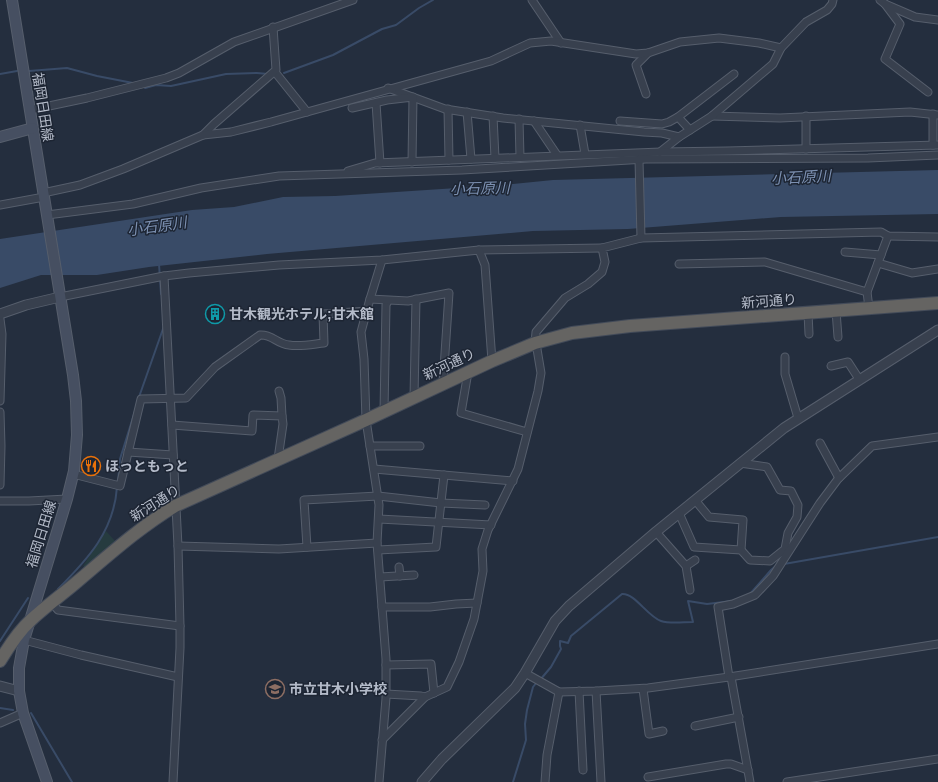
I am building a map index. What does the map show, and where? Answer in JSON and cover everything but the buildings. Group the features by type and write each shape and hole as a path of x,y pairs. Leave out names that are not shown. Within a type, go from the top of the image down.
{"highway":[{"name":"新河通り","path":"0,661 15,637 31,620 139,530 175,506 366,420 443,383 535,343 572,333 630,326 938,303"}],"main road":[{"name":"福岡日田線","path":"12,0 76,401 77,435 73,474 67,499 41,580 31,620 24,640 19,668 19,691 23,713 44,781"},
{"path":"0,137 33,128"}],"street":[{"path":"30,110 94,97 179,74 234,42 353,0"},
{"path":"532,0 561,43"},
{"path":"642,160 661,152 679,137 712,116 773,64 781,48 806,22 827,10 832,4 833,0"},
{"path":"882,2 914,17 938,20"},
{"path":"882,2 900,24 885,59 928,92"},
{"path":"203,135 275,72 273,27"},
{"path":"0,205 80,185 123,169 203,135 231,132 491,61 530,43 551,41 636,54 648,53 680,42 719,38 759,43 781,48"},
{"path":"646,94 636,65 648,53"},
{"path":"275,72 307,112"},
{"path":"620,121 662,124 670,122 734,74"},
{"path":"388,88 448,109 534,121 662,133 679,137"},
{"path":"352,108 413,97"},
{"path":"412,162 413,97"},
{"path":"376,103 380,163"},
{"path":"448,109 449,160"},
{"path":"467,112 471,159"},
{"path":"338,174 375,163 585,154 719,152 936,145 935,114 910,112 780,118 712,116"},
{"path":"493,116 495,158"},
{"path":"806,116 806,149"},
{"path":"678,117 690,130"},
{"path":"519,119 520,157"},
{"path":"534,121 557,155"},
{"path":"580,125 585,154"},
{"path":"47,217 133,204 201,188 278,176 462,170 642,160 868,158 938,155"},
{"path":"641,238 642,160"},
{"path":"0,314 59,293 164,276 268,265 382,260 479,250 602,248 641,238 881,232 888,236 938,237"},
{"path":"869,308 867,292 888,236"},
{"path":"382,740 425,697 447,687 467,641 474,619 482,571 482,549 491,525 518,469 538,391 541,373 538,349 535,343 536,332 565,298 588,284 602,272 605,262 602,248"},
{"path":"479,250 485,265 492,361"},
{"path":"845,252 881,255"},
{"path":"379,782 386,694 386,665 377,546 379,519 378,496 366,420 364,359 361,332 382,260"},
{"path":"679,264 765,262 867,292"},
{"path":"878,263 912,273 938,270"},
{"path":"164,276 178,546 180,626 173,782"},
{"path":"370,299 408,301 449,293 443,383"},
{"path":"414,397 416,299"},
{"path":"384,411 386,305 388,300"},
{"path":"73,474 120,486 141,399 186,398 215,367 260,335 268,335 280,343 291,346 324,343 323,314 367,311"},
{"path":"836,311 838,337"},
{"path":"808,313 809,334"},
{"path":"0,319 2,334 0,401"},
{"path":"422,782 442,759 515,688 555,621 569,606 656,532 784,428 938,330"},
{"path":"785,357 785,374 798,418"},
{"path":"831,366 848,362 859,380"},
{"path":"468,372 461,412 527,432"},
{"path":"278,459 282,431 281,398 279,391"},
{"path":"0,412 0,485"},
{"path":"172,426 252,431 253,416 282,416"},
{"path":"750,782 718,607 733,604 755,595 773,576 820,503 839,478 872,446 938,437"},
{"path":"820,443 839,478"},
{"path":"370,446 420,446"},
{"path":"128,452 173,455"},
{"path":"679,513 694,547 741,550 750,560 770,561 785,549 788,533 797,517 798,505 791,491 780,490 767,467 740,463"},
{"path":"374,469 513,481"},
{"path":"178,546 279,549 377,546 436,547 444,475"},
{"path":"307,548 304,500 378,496 441,503 484,505"},
{"path":"0,501 67,499"},
{"path":"695,500 709,517 743,520 741,550"},
{"path":"379,519 491,525"},
{"path":"656,532 686,566 690,590"},
{"path":"686,566 695,560"},
{"path":"399,567 400,576"},
{"path":"380,577 414,575"},
{"path":"52,603 58,610 180,626"},
{"path":"382,607 430,607 477,603"},
{"path":"24,640 81,655 178,677"},
{"path":"525,673 559,692 643,689 730,677 938,644"},
{"path":"386,665 431,664 434,693"},
{"path":"0,686 19,691"},
{"path":"643,689 649,734 663,731"},
{"path":"579,691 583,770"},
{"path":"596,691 601,782"},
{"path":"545,782 547,754 559,692"},
{"path":"386,694 425,697"},
{"path":"0,723 23,713"},
{"path":"695,726 739,717"},
{"path":"787,782 938,759"},
{"path":"648,777 726,764 731,764 748,770"},
{"path":"666,774 667,782"}],"green space":[{"path":"106,531 115,541 85,567 83,566"}],"water":[{"name":"小石原川","path":"938,170 938,214 781,217 628,229 533,231 267,254 149,267 97,275 41,275 0,288 0,239 192,210 234,207 283,197 335,196 503,185 553,180"}],"waterway":[{"path":"284,73 333,55 382,29 396,25 419,8 433,0"},
{"path":"29,71 67,68 133,83"},
{"path":"0,74 17,71"},
{"path":"145,88 156,85 171,86 226,74 268,74"},
{"path":"159,264 161,294"},
{"path":"139,397 164,326"},
{"path":"118,482 120,459 135,411"},
{"path":"58,589 89,555 105,531 115,503 117,487"},
{"path":"784,564 938,537"},
{"path":"750,594 777,565"},
{"path":"540,680 551,667 561,649 560,641 568,643 571,636 622,594 632,597 651,615 661,621 677,623 693,622 688,601 707,604 732,601"},
{"path":"0,641 28,598"},
{"path":"513,782 526,740 525,724 527,710 533,687 537,682"},
{"path":"0,708 13,710"},
{"path":"31,713 72,782"}],"place":[{"name":"甘木観光ホテル;甘木館","path":"215,314"},
{"name":"ほっともっと","path":"91,466"},
{"name":"市立甘木小学校","path":"275,689"}]}
